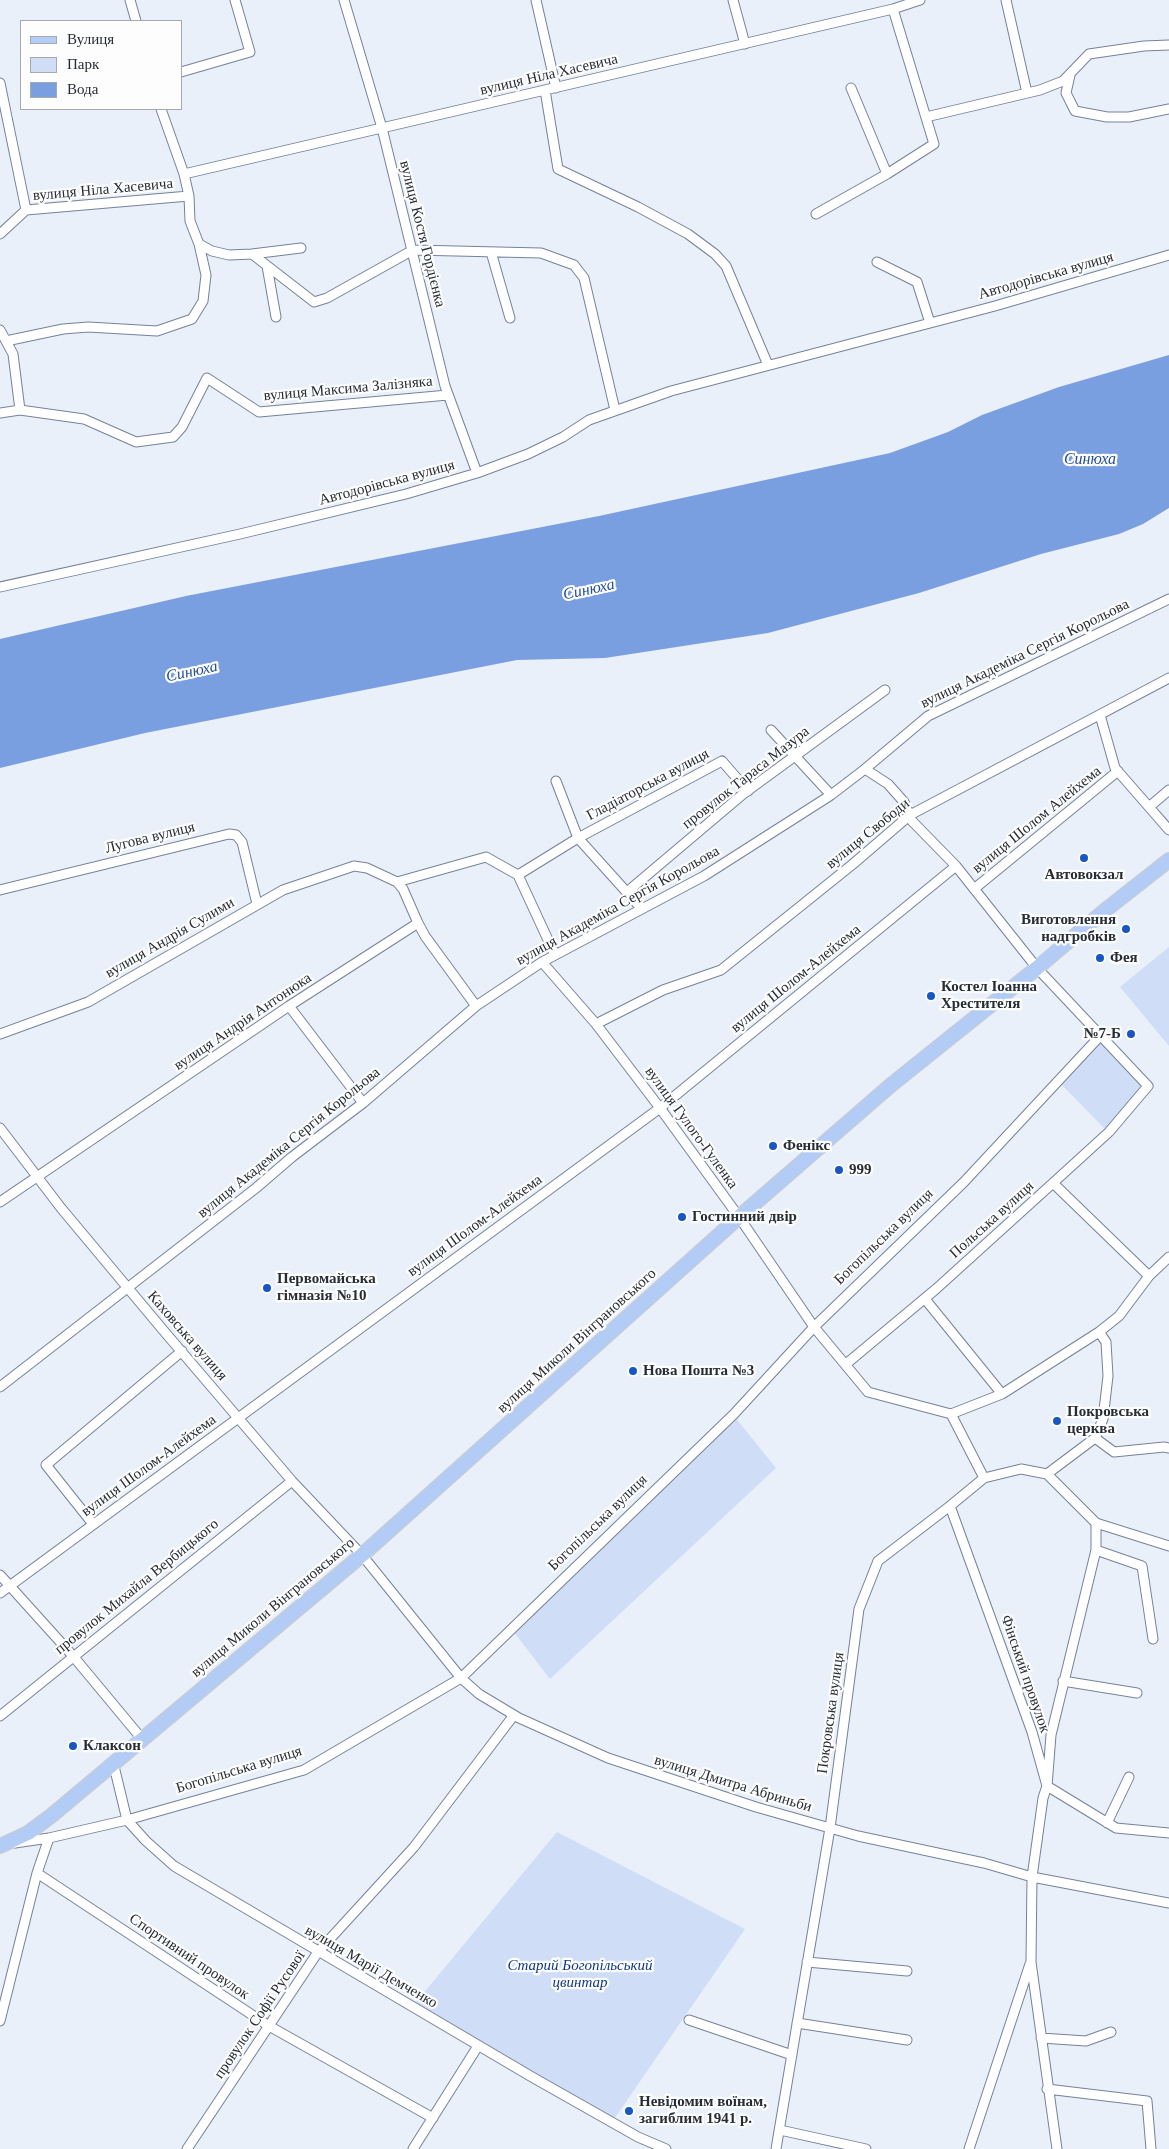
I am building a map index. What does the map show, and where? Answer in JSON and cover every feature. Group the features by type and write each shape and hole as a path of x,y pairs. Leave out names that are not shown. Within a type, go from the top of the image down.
{"main road":[{"name":"вулиця Миколи Вінграновського","path":"3,1845 36,1827 362,1556 739,1217 890,1085 1169,860"}],"street":[{"path":"130,0 136,20"},
{"path":"182,72 250,52 235,0"},
{"name":"вулиця Костя Гордієнка","path":"344,0 382,128 448,394 477,473"},
{"path":"536,0 556,88"},
{"path":"733,0 745,44"},
{"name":"вулиця Ніла Хасевича","path":"184,174 893,10 920,0"},
{"path":"1006,0 1027,93"},
{"path":"816,214 887,174 934,144 893,10"},
{"path":"926,117 1027,93 1064,81 1089,54 1144,46 1169,45"},
{"path":"1070,74 1066,93 1074,111 1107,117 1129,117 1169,109"},
{"path":"0,83 26,210"},
{"path":"851,88 887,174"},
{"path":"545,90 558,170 638,207 688,234 714,254 726,266 768,365"},
{"path":"6,341 63,329 88,327 157,331 192,319 203,301 206,275 199,244 190,221 189,196 184,174 161,110"},
{"name":"вулиця Ніла Хасевича","path":"0,234 26,210 189,196"},
{"path":"199,244 212,251 229,255 302,248"},
{"path":"252,254 314,302 327,298 412,250 541,253 574,265 584,278 615,410"},
{"path":"491,252 510,318"},
{"name":"Автодорівська вулиця","path":"0,587 240,534 406,494 477,473 528,454 563,437 589,420 671,390 930,323 1169,255"},
{"path":"878,262 917,282 930,323"},
{"path":"267,266 276,318"},
{"path":"0,330 13,354 20,410"},
{"name":"вулиця Максима Залізняка","path":"0,413 20,410 84,419 136,442 173,437 182,427 207,378 259,412 448,394"},
{"name":"вулиця Академіка Сергія Корольова","path":"0,1387 363,1103 476,1006 542,962 704,876 831,795 928,716 1169,599"},
{"name":"вулиця Свободи","path":"596,1024 663,990 721,970 910,815 1169,678"},
{"name":"провулок Тараса Мазура","path":"626,892 748,791 886,690"},
{"name":"вулиця Шолом Алейхема","path":"1100,715 1115,768 1169,830"},
{"path":"771,730 831,795"},
{"name":"Гладіаторська вулиця","path":"518,875 578,838 722,761 748,791"},
{"path":"865,769 888,784 904,802 912,821 956,866 1037,968 1100,1036"},
{"name":"вулиця Шолом Алейхема","path":"974,889 1118,772"},
{"name":"Гладіаторська вулиця","path":"556,782 578,838"},
{"path":"1149,807 1169,790"},
{"name":"Лугова вулиця","path":"0,890 229,834 236,835 242,842 257,904"},
{"path":"578,838 641,908"},
{"path":"476,1006 418,923 403,889 397,882 486,857 518,875 555,955"},
{"name":"вулиця Андрія Сулими","path":"0,1034 88,1002 283,890 354,866 367,868 397,882"},
{"name":"вулиця Шолом-Алейхема","path":"0,1593 660,1108 956,866"},
{"name":"вулиця Андрія Антонюка","path":"0,1202 289,1006 418,923"},
{"name":"вулиця Гулого-Гуленка","path":"542,962 596,1024 660,1108 739,1217 814,1327 868,1392 951,1414"},
{"path":"289,1006 363,1103"},
{"name":"Польська вулиця","path":"846,1364 924,1299 1053,1183 1108,1132 1148,1086 1100,1036"},
{"name":"Богопільська вулиця","path":"3,1845 49,1838 127,1820 304,1770 461,1678 734,1414 814,1327 964,1182 1100,1036"},
{"name":"Каховська вулиця","path":"0,1128 37,1177 128,1288 292,1481 362,1556"},
{"path":"1053,1183 1150,1276"},
{"path":"1168,1545 1096,1523 1047,1474 1021,1469 984,1478 951,1414 1002,1394 1099,1332 1119,1316 1150,1276 1169,1257"},
{"path":"924,1299 1002,1394"},
{"path":"1047,1474 1095,1438 1103,1419 1108,1376 1106,1342 1099,1332"},
{"path":"93,1524 46,1465 182,1351"},
{"path":"1095,1438 1114,1452 1169,1448"},
{"name":"Покровська вулиця","path":"776,2149 830,1828 859,1609 878,1560 984,1478"},
{"name":"провулок Михайла Вербицького","path":"0,1716 292,1481"},
{"name":"Фінський провулок","path":"950,1506 1032,1732 1047,1786"},
{"path":"1056,2149 1031,1962 1032,1877 1043,1798 1047,1786 1051,1735 1096,1550 1096,1523"},
{"path":"1096,1550 1142,1566 1153,1639"},
{"name":"вулиця Дмитра Абриньби","path":"362,1556 461,1678 479,1694 514,1715 608,1758 830,1828 984,1863 1032,1877 1169,1903"},
{"path":"0,1575 73,1656 142,1739"},
{"path":"1063,1681 1137,1693"},
{"name":"провулок Софії Русової","path":"187,2149 318,1952 414,1847 514,1715"},
{"name":"вулиця Марії Демченко","path":"113,1762 127,1820 146,1841 174,1866 478,2046 638,2137 666,2149"},
{"path":"1107,1823 1129,1777"},
{"path":"1047,1786 1116,1828 1169,1833"},
{"path":"0,2020 37,1872 49,1838"},
{"name":"Спортивний провулок","path":"37,1872 269,2026 433,2118"},
{"path":"808,1962 907,1971"},
{"path":"969,2149 1031,1962"},
{"path":"689,2020 792,2055"},
{"path":"797,2023 907,2040"},
{"path":"1041,2038 1086,2041 1111,2032"},
{"path":"413,2149 478,2046"},
{"path":"1047,2089 1147,2101 1151,2149"},
{"path":"780,2130 866,2149"}],"green space":[{"path":"1169,947 1169,1046 1120,987"},
{"path":"1100,1041 1145,1086 1107,1131 1060,1083"},
{"path":"734,1416 776,1468 550,1679 513,1631"},
{"name":"Старий Богопільський цвинтар","path":"557,1832 745,1929 612,2122 412,2007"}],"water":[{"name":"Синюха","path":"1169,355 1169,508 1143,524 1119,534 1041,554 919,593 768,633 605,658 517,660 145,733 0,768 0,639 186,596 599,516 890,453 948,432 982,415 1059,387"}],"place":[{"name":"Автовокзал","path":"1084,858"},
{"name":"Виготовлення надгробків","path":"1126,929"},
{"name":"Фея","path":"1100,958"},
{"name":"Костел Іоанна Хрестителя","path":"931,996"},
{"name":"№7-Б","path":"1131,1034"},
{"name":"Фенікс","path":"773,1146"},
{"name":"999","path":"839,1170"},
{"name":"Гостинний двір","path":"682,1217"},
{"name":"Первомайська гімназія №10","path":"267,1288"},
{"name":"Нова Пошта №3","path":"633,1371"},
{"name":"Покровська церква","path":"1057,1421"},
{"name":"Клаксон","path":"73,1746"},
{"name":"Невідомим воїнам, загиблим 1941 р.","path":"629,2111"}]}
